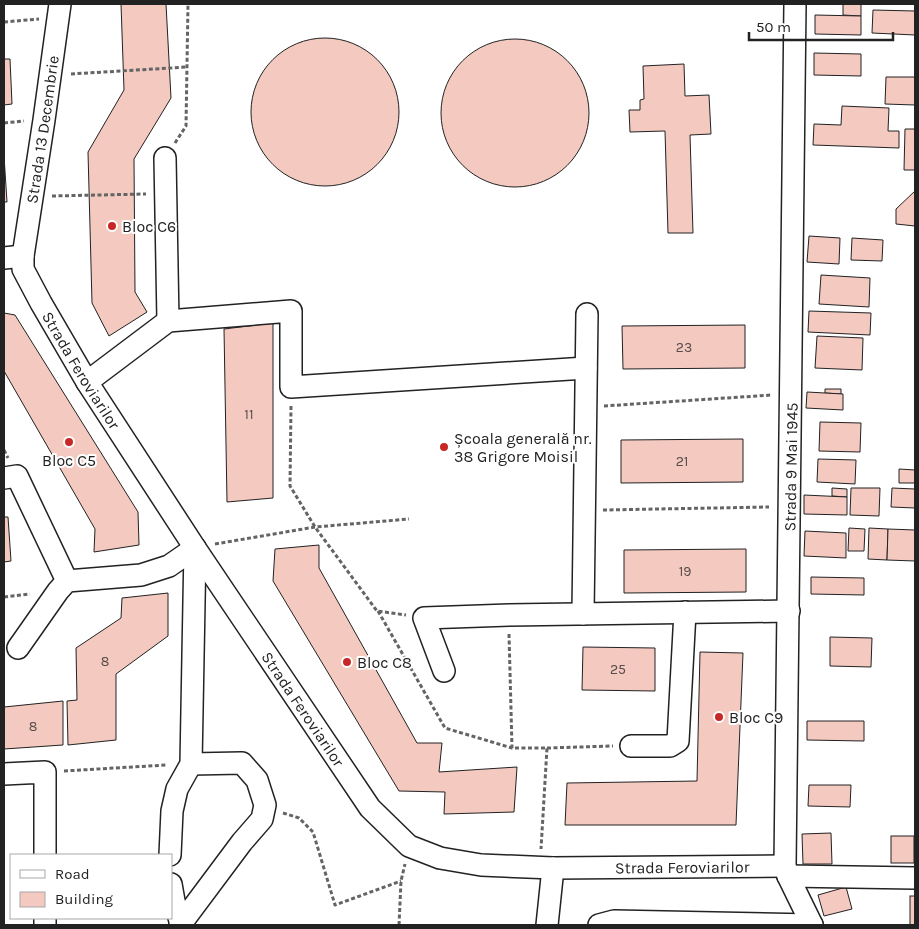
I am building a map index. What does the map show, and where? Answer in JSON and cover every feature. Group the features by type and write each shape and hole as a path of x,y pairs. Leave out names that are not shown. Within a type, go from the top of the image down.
{"street":[{"name":"Strada 9 Mai 1945","path":"795,4 787,871 812,925"},
{"name":"Strada 13 Decembrie","path":"13,257 33,196 58,11"},
{"path":"165,158 168,321"},
{"name":"Strada Feroviarilor","path":"13,257 23,269 29,283 87,382 195,548 370,808 409,846 440,858 481,866 787,871 915,878"},
{"path":"87,382 168,321 291,311 291,387 586,368"},
{"path":"583,614 587,314"},
{"path":"4,478 17,476 67,582"},
{"path":"18,648 58,591 67,582 141,575 169,566 195,548"},
{"path":"170,854 172,811 177,788 191,764 195,548"},
{"path":"444,671 424,618 789,611"},
{"path":"632,746 670,746 678,741 684,612"},
{"path":"181,925 242,842 262,819 265,805 257,780 242,763 191,764"},
{"path":"4,774 46,772 45,854"},
{"path":"546,868 547,925"},
{"path":"172,890 181,925"},
{"path":"599,925 614,921 812,925"}],"path":[{"path":"165,158 186,126 188,4"},
{"path":"4,22 58,11"},
{"path":"49,75 188,67"},
{"path":"33,196 166,193"},
{"path":"291,387 290,486 315,527 377,611 446,728 512,748 632,746"},
{"path":"586,408 791,394"},
{"path":"585,510 790,506"},
{"path":"195,548 315,527 409,519"},
{"path":"377,611 424,618"},
{"path":"509,615 512,748"},
{"path":"546,868 547,748"},
{"path":"46,772 191,764"},
{"path":"265,805 299,818 313,832 335,905 401,882"},
{"path":"399,925 401,882 409,846"}],"building":[{"name":"Bloc C6","path":"121,4 166,4 171,98 134,159 135,292 147,312 109,336 92,303 88,152 124,90"},
{"path":"843,4 861,4 861,16 843,15"},
{"path":"873,10 915,11 915,35 872,33"},
{"path":"815,15 861,16 861,35 815,34"},
{"path":"325,38 353,44 377,60 393,84 399,112 393,140 377,164 353,180 325,186 297,180 273,164 257,140 251,112 257,84 273,60 297,44"},
{"path":"515,39 543,45 567,61 583,85 589,113 583,141 567,165 543,181 515,187 487,181 463,165 447,141 441,113 447,85 463,61 487,45"},
{"path":"814,53 861,54 861,76 814,75"},
{"path":"4,59 10,59 12,104 4,105"},
{"path":"684,64 685,96 709,95 711,134 690,135 693,233 668,233 665,131 630,132 629,110 640,110 640,100 644,99 643,66"},
{"path":"886,77 915,77 915,105 885,104"},
{"path":"842,106 889,108 888,131 899,131 899,148 813,145 814,124 841,125"},
{"path":"905,129 915,129 915,170 904,170"},
{"path":"4,156 7,202 4,202"},
{"path":"915,191 915,226 896,224 896,209"},
{"path":"809,236 840,238 839,264 807,262"},
{"path":"852,238 883,240 882,261 851,260"},
{"path":"821,275 870,278 869,307 819,304"},
{"path":"809,311 871,313 870,335 808,332"},
{"name":"Bloc C5","path":"4,313 15,315 138,512 139,545 94,552 95,529 4,371"},
{"path":"273,323 273,498 227,502 224,329"},
{"path":"745,325 745,368 623,369 622,326"},
{"path":"817,336 863,338 862,370 815,368"},
{"path":"825,389 841,389 841,394 825,393"},
{"path":"807,392 843,394 843,410 806,408"},
{"path":"820,422 861,423 860,452 819,451"},
{"path":"743,439 743,482 621,483 621,440"},
{"path":"818,459 856,460 855,484 817,482"},
{"path":"899,469 915,470 915,483 899,483"},
{"path":"832,488 847,489 847,497 832,496"},
{"path":"851,488 880,488 879,516 850,515"},
{"path":"892,488 915,489 915,508 891,507"},
{"path":"804,495 847,497 847,515 804,514"},
{"path":"4,517 8,517 11,561 4,562"},
{"path":"849,528 865,529 864,551 848,551"},
{"path":"869,528 888,529 887,560 868,559"},
{"path":"888,529 915,530 915,561 887,560"},
{"path":"805,531 846,533 846,558 804,556"},
{"name":"Bloc C8","path":"319,545 319,568 417,743 442,743 439,772 517,767 514,812 444,814 445,792 399,791 273,581 275,549"},
{"path":"746,549 746,592 624,593 624,550"},
{"path":"811,577 864,578 864,595 811,594"},
{"path":"168,593 168,636 116,674 116,740 68,745 67,701 77,700 76,648 121,618 122,598"},
{"path":"830,637 872,638 871,667 830,666"},
{"path":"583,647 655,648 655,691 582,690"},
{"name":"Bloc C9","path":"700,652 743,653 736,825 565,825 567,783 697,781"},
{"path":"63,701 63,745 4,749 4,707"},
{"path":"807,721 864,721 864,741 807,740"},
{"path":"809,785 851,785 850,807 808,806"},
{"path":"831,833 832,864 803,864 802,834"},
{"path":"891,836 914,836 914,863 891,863"},
{"path":"846,887 852,909 824,916 818,895"},
{"path":"910,896 915,896 915,925 910,925"}],"place":[{"name":"Bloc C6","path":"112,226"},
{"name":"Bloc C5","path":"69,442"},
{"name":"Școala generală nr. 38 Grigore Moisil","path":"444,447"},
{"name":"Bloc C8","path":"347,662"},
{"name":"Bloc C9","path":"719,717"}]}
